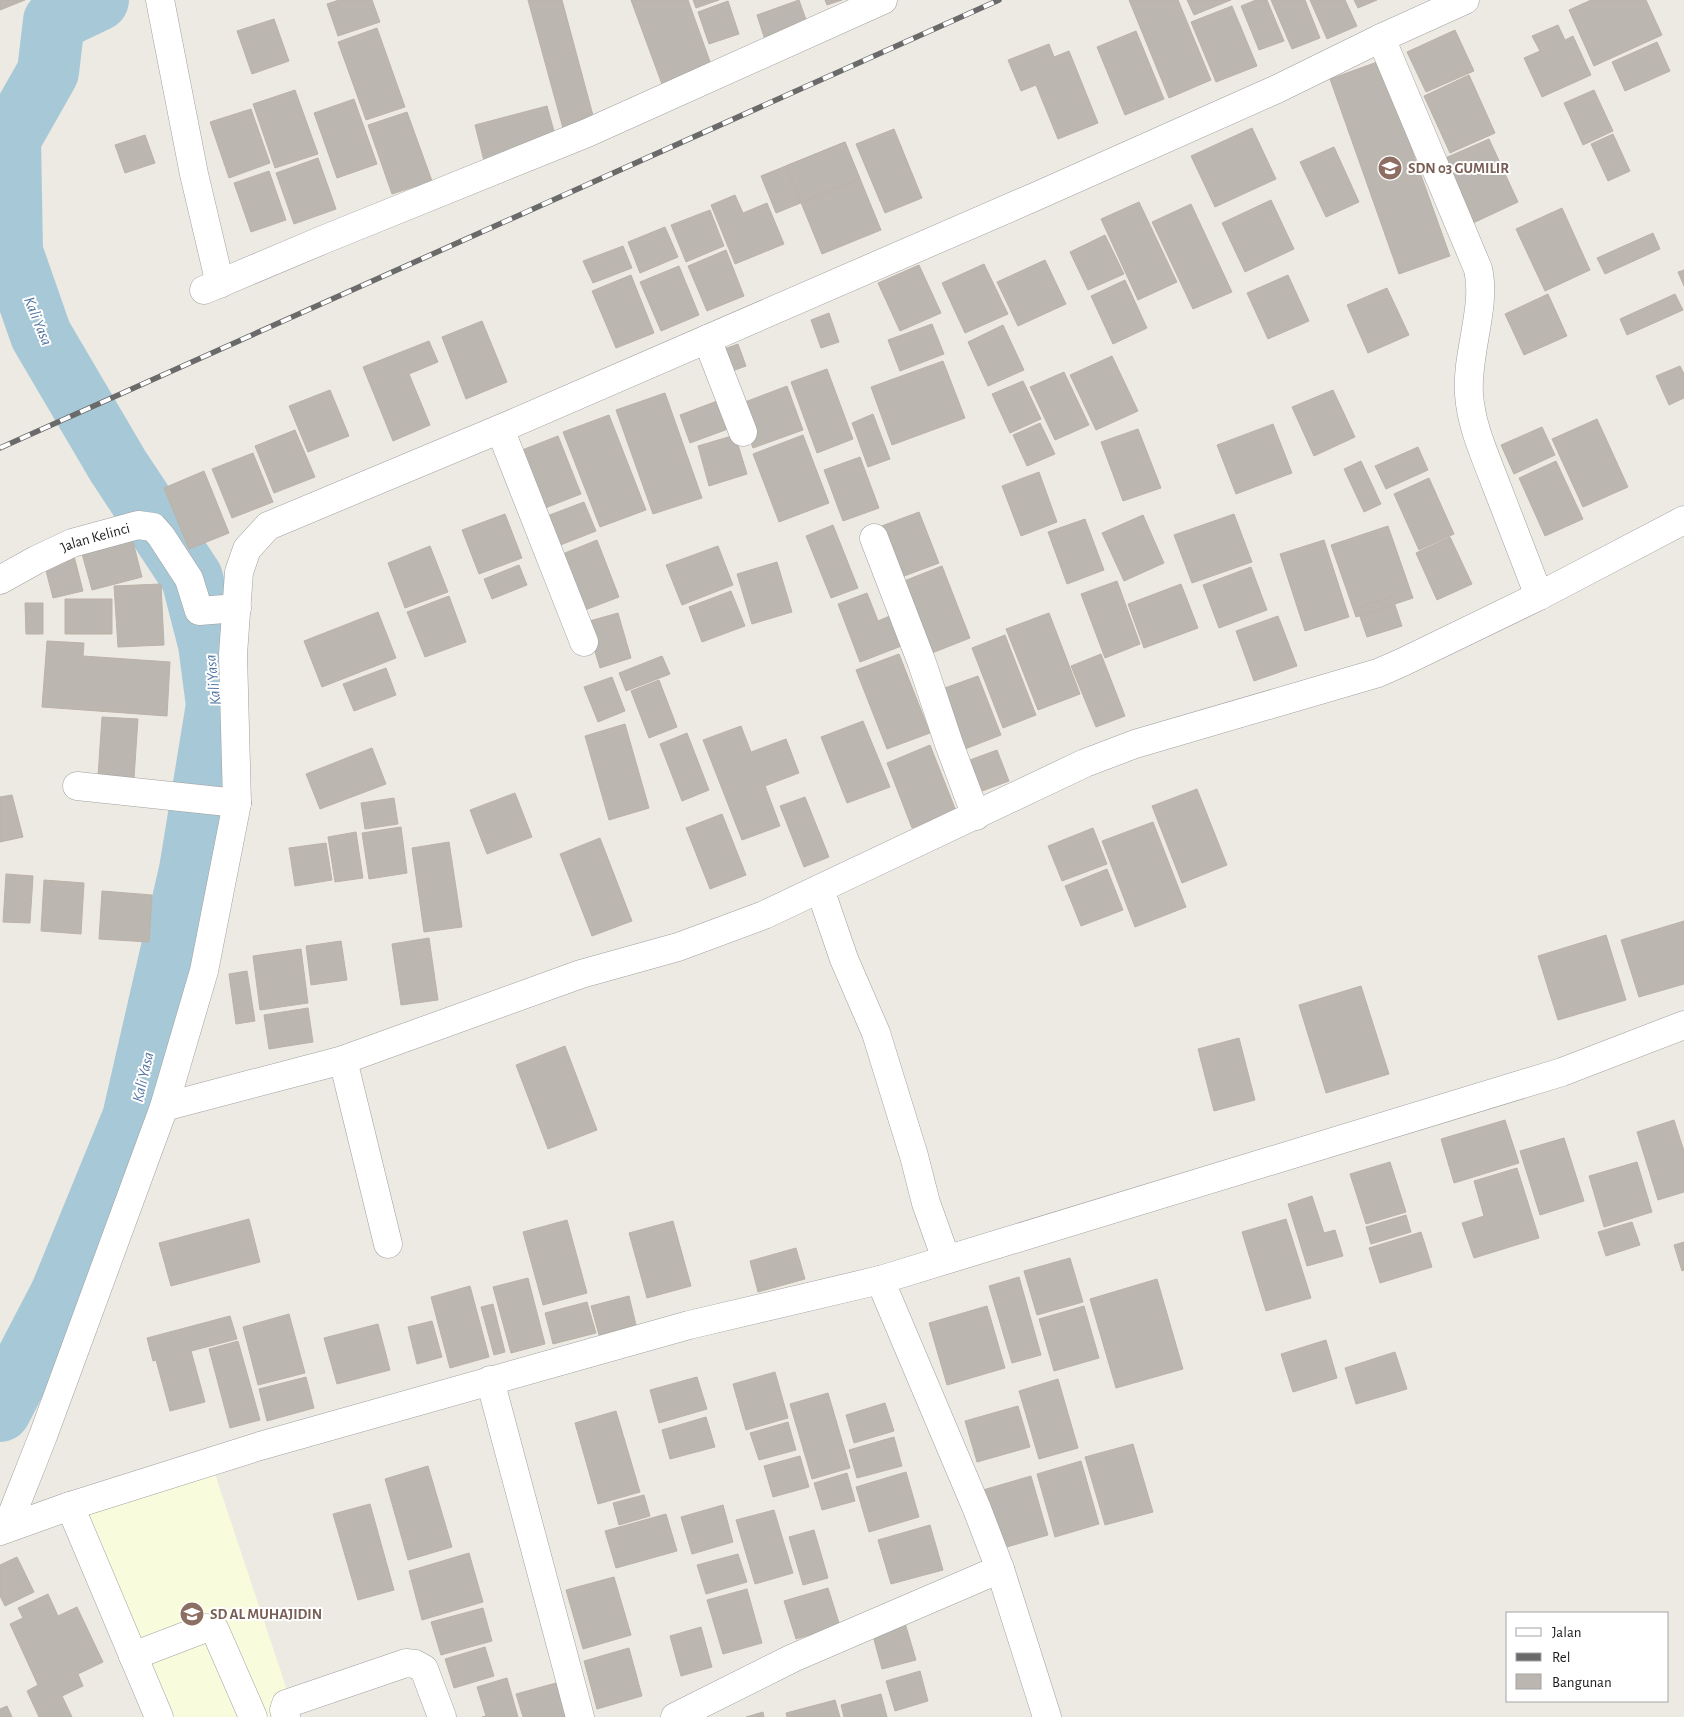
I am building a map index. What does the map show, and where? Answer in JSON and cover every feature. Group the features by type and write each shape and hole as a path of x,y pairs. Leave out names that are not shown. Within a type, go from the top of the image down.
{"street":[{"path":"160,0 194,174 212,287 324,238 587,133 883,0"},
{"path":"3,1529 43,1436 164,1107 204,971 229,802 234,608 239,572 247,549 268,526 500,429 1039,195 1277,89 1381,38 1465,0"},
{"path":"1381,38 1478,269 1480,286 1470,361 1469,393 1474,426 1539,596"},
{"path":"707,339 743,432"},
{"path":"500,429 584,642"},
{"path":"164,1107 343,1060 581,974 678,947 764,916 824,901 976,816 1085,763 1135,744 1378,673 1539,596 1684,520"},
{"name":"Jalan Kelinci","path":"0,580 72,543 138,525 148,525 153,527 161,536 189,579 199,611 234,608"},
{"path":"874,538 922,663 976,816"},
{"path":"77,786 229,802"},
{"path":"824,901 844,959 876,1033 914,1156 926,1203 946,1259"},
{"path":"3,1529 260,1446 490,1380 689,1325 880,1280 1562,1072 1684,1025"},
{"path":"343,1060 388,1244"},
{"path":"880,1280 977,1509 1000,1569 1047,1717"},
{"path":"490,1380 580,1717"},
{"path":"70,1506 159,1717"},
{"path":"675,1717 792,1658 1000,1569"},
{"path":"133,1656 206,1628 215,1630 253,1717"},
{"path":"286,1717 284,1710 286,1704 406,1663 415,1664 424,1669 442,1717"}],"shaded area":[{"name":"SD AL MUHAJIDIN","path":"211,1462 296,1717 170,1717 75,1511"}],"building":[{"path":"0,0 25,0 0,10"},
{"path":"339,0 372,0 380,22 338,36 327,4"},
{"path":"528,0 562,0 595,123 564,132"},
{"path":"631,0 688,0 713,70 663,87"},
{"path":"693,0 719,0 696,8"},
{"path":"799,0 809,28 766,43 757,15"},
{"path":"825,0 842,0 827,5"},
{"path":"1129,0 1178,0 1211,80 1169,98"},
{"path":"1187,0 1231,0 1194,15"},
{"path":"1256,0 1267,0 1284,41 1259,50 1241,6"},
{"path":"1271,0 1305,0 1320,38 1292,49"},
{"path":"1310,0 1345,0 1357,26 1327,39"},
{"path":"1354,0 1377,0 1358,8"},
{"path":"1591,0 1646,0 1662,35 1594,66 1569,10"},
{"path":"728,1 739,34 709,44 698,12"},
{"path":"1232,6 1257,66 1216,82 1191,22"},
{"path":"274,19 289,61 252,74 237,31"},
{"path":"1558,25 1565,40 1573,36 1591,75 1542,97 1524,58 1540,51 1532,36"},
{"path":"377,28 405,107 366,120 338,42"},
{"path":"1455,30 1474,71 1426,92 1407,52"},
{"path":"1136,31 1164,99 1125,115 1097,47"},
{"path":"1657,42 1670,71 1625,91 1612,62"},
{"path":"1049,44 1054,57 1069,51 1098,123 1058,139 1036,85 1021,91 1008,60"},
{"name":"SDN 03 GUMILIR","path":"1380,61 1450,256 1399,274 1330,79"},
{"path":"1469,75 1495,133 1450,153 1424,96"},
{"path":"295,90 318,154 275,168 253,104"},
{"path":"1594,90 1613,131 1583,145 1564,103"},
{"path":"354,99 377,164 337,178 314,113"},
{"path":"547,106 557,142 484,161 475,125"},
{"path":"251,109 270,163 229,178 210,122"},
{"path":"407,112 432,181 392,194 368,125"},
{"path":"1252,128 1276,179 1215,207 1191,156"},
{"path":"894,129 922,198 885,213 856,144"},
{"path":"1613,134 1630,171 1608,181 1591,144"},
{"path":"145,135 155,163 125,173 115,145"},
{"path":"1489,139 1518,202 1473,223 1443,159"},
{"path":"845,142 860,179 776,213 761,176"},
{"path":"845,142 881,230 822,254 786,166"},
{"path":"1334,147 1359,202 1326,217 1300,162"},
{"path":"318,158 336,209 294,224 276,173"},
{"path":"269,171 286,220 251,232 234,183"},
{"path":"735,195 743,213 767,203 784,244 735,264 711,205"},
{"path":"1271,200 1294,249 1245,272 1222,223"},
{"path":"1139,202 1177,282 1138,300 1101,219"},
{"path":"1191,204 1232,292 1193,309 1152,222"},
{"path":"1562,208 1590,270 1545,291 1516,229"},
{"path":"710,210 724,246 686,262 671,225"},
{"path":"665,227 678,257 640,273 628,242"},
{"path":"1653,233 1660,249 1605,274 1597,258"},
{"path":"1105,235 1124,274 1088,290 1070,252"},
{"path":"623,246 632,268 593,283 583,261"},
{"path":"726,250 744,296 707,311 688,266"},
{"path":"1045,260 1066,304 1018,326 997,282"},
{"path":"984,264 1008,314 965,333 942,283"},
{"path":"919,265 941,313 900,331 878,283"},
{"path":"679,266 699,315 661,331 640,282"},
{"path":"1684,270 1684,286 1678,272"},
{"path":"631,275 654,333 616,348 592,291"},
{"path":"1288,275 1309,321 1268,339 1247,293"},
{"path":"1125,280 1147,328 1113,344 1091,296"},
{"path":"1387,288 1409,335 1368,353 1347,305"},
{"path":"1548,294 1567,336 1524,355 1505,314"},
{"path":"1675,294 1683,310 1627,335 1620,319"},
{"path":"829,313 839,342 821,348 811,320"},
{"path":"482,321 507,382 466,399 442,337"},
{"path":"932,324 944,354 900,371 888,340"},
{"path":"1003,325 1024,370 988,386 968,342"},
{"path":"429,341 438,362 409,374 430,425 393,441 363,367"},
{"path":"738,344 746,366 727,373 719,351"},
{"path":"1112,356 1138,411 1096,430 1070,375"},
{"path":"943,361 965,418 892,445 871,387"},
{"path":"1680,366 1684,374 1684,398 1669,405 1656,376"},
{"path":"827,369 853,439 817,453 791,382"},
{"path":"1064,372 1089,425 1055,440 1030,387"},
{"path":"1023,381 1041,419 1010,433 992,394"},
{"path":"787,386 803,430 753,448 737,405"},
{"path":"330,390 349,436 308,452 289,406"},
{"path":"1333,390 1355,437 1314,456 1292,407"},
{"path":"665,393 702,498 653,514 616,410"},
{"path":"725,398 736,426 690,443 680,415"},
{"path":"873,414 890,459 868,467 852,423"},
{"path":"609,415 646,510 600,527 563,432"},
{"path":"1597,419 1628,487 1583,507 1552,439"},
{"path":"1040,423 1055,454 1027,466 1013,435"},
{"path":"1273,424 1292,473 1236,494 1217,445"},
{"path":"1542,427 1555,455 1514,474 1501,445"},
{"path":"1138,429 1161,488 1123,501 1101,442"},
{"path":"295,430 315,477 274,493 255,446"},
{"path":"735,435 747,474 709,486 698,446"},
{"path":"803,435 829,503 779,522 753,454"},
{"path":"558,436 581,494 540,510 517,452"},
{"path":"1418,447 1428,470 1386,489 1375,466"},
{"path":"253,453 273,502 232,518 212,469"},
{"path":"860,457 879,508 843,521 824,470"},
{"path":"1361,461 1381,504 1364,512 1344,469"},
{"path":"1556,461 1583,519 1545,536 1519,478"},
{"path":"204,471 229,533 189,549 164,488"},
{"path":"1039,472 1057,522 1021,536 1002,486"},
{"path":"1429,478 1454,534 1419,550 1394,494"},
{"path":"584,502 596,531 558,546 547,516"},
{"path":"919,512 939,563 899,578 879,527"},
{"path":"505,514 522,558 479,574 462,530"},
{"path":"1234,514 1252,562 1192,583 1174,535"},
{"path":"1143,515 1164,563 1124,581 1102,533"},
{"path":"1085,519 1104,570 1067,584 1048,532"},
{"path":"833,525 858,588 831,598 806,536"},
{"path":"1388,526 1413,598 1356,617 1331,545"},
{"path":"1450,537 1472,584 1437,600 1416,553"},
{"path":"132,538 142,577 92,590 81,550"},
{"path":"597,540 619,597 577,613 555,557"},
{"path":"1324,540 1349,617 1305,631 1280,554"},
{"path":"430,546 448,592 405,608 388,563"},
{"path":"718,546 733,585 682,605 666,565"},
{"path":"73,552 83,591 53,598 43,559"},
{"path":"777,562 792,612 752,624 737,574"},
{"path":"519,565 527,585 492,599 484,579"},
{"path":"942,566 970,638 932,653 904,581"},
{"path":"1251,567 1267,610 1219,628 1203,585"},
{"path":"1117,581 1140,644 1105,658 1081,594"},
{"path":"161,584 164,645 118,647 114,586"},
{"path":"1181,584 1198,628 1144,648 1128,604"},
{"path":"731,591 745,626 702,642 689,607"},
{"path":"867,593 878,621 892,615 904,645 860,662 838,604"},
{"path":"449,596 466,642 425,657 407,612"},
{"path":"1392,596 1402,626 1367,637 1357,608"},
{"path":"65,599 112,599 112,634 65,634"},
{"path":"25,603 43,603 43,634 26,634"},
{"path":"378,612 396,658 322,687 304,641"},
{"path":"618,613 631,658 600,668 586,622"},
{"path":"1049,613 1080,694 1038,710 1006,629"},
{"path":"1278,616 1297,666 1254,681 1236,631"},
{"path":"1005,635 1036,715 1003,728 972,648"},
{"path":"47,641 84,643 83,656 170,662 167,716 42,707"},
{"path":"899,654 930,733 887,749 856,670"},
{"path":"1101,654 1125,716 1096,727 1071,666"},
{"path":"662,656 670,674 626,691 619,673"},
{"path":"386,668 396,695 354,711 343,684"},
{"path":"978,676 1001,735 965,749 942,689"},
{"path":"612,677 625,711 598,722 584,687"},
{"path":"659,680 677,727 649,738 631,691"},
{"path":"102,717 138,719 134,778 98,776"},
{"path":"863,721 890,787 847,803 821,737"},
{"path":"625,724 649,808 609,820 585,736"},
{"path":"741,726 751,752 786,739 799,773 765,786 780,826 742,840 703,740"},
{"path":"687,733 709,790 682,801 660,744"},
{"path":"930,745 956,811 912,828 887,763"},
{"path":"372,748 386,784 320,809 306,774"},
{"path":"997,750 1009,781 982,791 970,760"},
{"path":"1197,789 1227,865 1182,883 1152,806"},
{"path":"515,793 532,837 487,854 470,810"},
{"path":"12,795 23,837 0,842 0,797"},
{"path":"805,797 829,857 804,867 780,806"},
{"path":"394,798 398,824 365,829 361,803"},
{"path":"722,814 746,875 710,889 686,828"},
{"path":"1153,822 1186,907 1135,927 1102,841"},
{"path":"401,827 407,873 369,879 362,833"},
{"path":"1093,828 1107,864 1062,881 1048,846"},
{"path":"356,832 363,878 335,882 328,837"},
{"path":"600,838 632,921 592,936 560,854"},
{"path":"449,842 462,927 424,932 412,848"},
{"path":"326,843 332,880 295,886 289,848"},
{"path":"1107,869 1123,910 1081,926 1065,886"},
{"path":"6,874 33,876 30,923 3,922"},
{"path":"44,880 84,883 81,934 41,931"},
{"path":"102,891 152,895 149,942 99,939"},
{"path":"1684,921 1684,984 1639,997 1621,940"},
{"path":"1606,935 1626,1000 1558,1020 1538,956"},
{"path":"429,938 438,1000 401,1005 392,944"},
{"path":"341,941 347,980 311,985 306,946"},
{"path":"301,949 308,1003 260,1010 253,956"},
{"path":"247,971 255,1021 236,1024 229,974"},
{"path":"1361,986 1389,1074 1326,1093 1299,1005"},
{"path":"308,1008 313,1042 269,1049 264,1015"},
{"path":"1239,1038 1255,1100 1214,1111 1198,1049"},
{"path":"565,1046 597,1130 548,1149 516,1065"},
{"path":"1505,1120 1519,1163 1454,1183 1441,1139"},
{"path":"1674,1120 1684,1151 1684,1192 1658,1200 1637,1132"},
{"path":"1564,1138 1584,1201 1540,1215 1520,1151"},
{"path":"1390,1162 1406,1212 1366,1224 1350,1174"},
{"path":"1637,1162 1652,1212 1604,1227 1589,1176"},
{"path":"1517,1168 1539,1238 1474,1258 1462,1223 1484,1216 1474,1181"},
{"path":"1312,1196 1324,1233 1335,1230 1343,1256 1307,1266 1288,1204"},
{"path":"1406,1215 1411,1232 1371,1244 1366,1227"},
{"path":"249,1219 260,1262 171,1286 159,1243"},
{"path":"1286,1219 1311,1298 1266,1311 1242,1232"},
{"path":"567,1220 587,1293 543,1305 523,1232"},
{"path":"673,1221 691,1286 647,1298 629,1233"},
{"path":"1632,1222 1640,1245 1606,1256 1598,1232"},
{"path":"1421,1232 1432,1267 1380,1283 1369,1248"},
{"path":"1684,1242 1684,1270 1682,1271 1674,1245"},
{"path":"796,1248 805,1279 758,1292 750,1261"},
{"path":"1070,1258 1083,1302 1037,1315 1024,1271"},
{"path":"1019,1277 1041,1355 1012,1363 989,1286"},
{"path":"528,1278 545,1344 511,1353 493,1287"},
{"path":"1157,1279 1183,1369 1116,1388 1090,1299"},
{"path":"470,1286 489,1357 450,1368 431,1297"},
{"path":"629,1296 636,1325 599,1335 591,1306"},
{"path":"587,1302 596,1333 553,1344 545,1313"},
{"path":"493,1304 505,1352 494,1355 481,1307"},
{"path":"987,1306 1005,1368 947,1385 929,1323"},
{"path":"1084,1306 1099,1358 1054,1371 1039,1319"},
{"path":"289,1314 305,1373 258,1385 243,1327"},
{"path":"230,1316 237,1339 191,1351 205,1402 170,1411 156,1360 153,1361 147,1338"},
{"path":"432,1321 442,1357 417,1364 408,1327"},
{"path":"378,1324 390,1370 337,1384 324,1338"},
{"path":"1326,1340 1337,1378 1293,1392 1281,1354"},
{"path":"238,1341 260,1420 230,1428 209,1349"},
{"path":"1395,1352 1407,1389 1356,1404 1345,1368"},
{"path":"775,1372 788,1418 746,1430 733,1384"},
{"path":"306,1377 314,1408 267,1421 259,1389"},
{"path":"697,1377 707,1409 659,1423 650,1390"},
{"path":"1058,1379 1078,1448 1039,1459 1019,1391"},
{"path":"828,1393 850,1468 812,1479 790,1404"},
{"path":"885,1403 894,1431 854,1443 846,1415"},
{"path":"1018,1406 1030,1447 977,1462 965,1421"},
{"path":"616,1411 640,1492 598,1504 575,1423"},
{"path":"706,1417 715,1447 670,1459 662,1430"},
{"path":"788,1422 796,1450 759,1460 750,1433"},
{"path":"894,1437 902,1466 857,1478 849,1450"},
{"path":"1133,1444 1153,1512 1105,1525 1085,1457"},
{"path":"800,1456 809,1487 773,1497 764,1466"},
{"path":"1081,1461 1099,1524 1055,1537 1037,1474"},
{"path":"428,1466 452,1547 408,1560 385,1479"},
{"path":"906,1472 919,1517 869,1532 856,1487"},
{"path":"847,1473 855,1501 822,1510 814,1483"},
{"path":"1031,1476 1048,1535 1000,1549 983,1490"},
{"path":"644,1495 650,1516 619,1525 613,1503"},
{"path":"370,1504 394,1590 358,1600 333,1514"},
{"path":"723,1505 733,1542 692,1554 681,1517"},
{"path":"774,1510 793,1573 755,1584 736,1520"},
{"path":"666,1514 677,1551 616,1568 605,1531"},
{"path":"930,1525 943,1570 891,1584 878,1540"},
{"path":"814,1530 828,1578 803,1585 789,1537"},
{"path":"469,1553 483,1602 422,1620 409,1571"},
{"path":"738,1554 747,1582 706,1594 697,1565"},
{"path":"17,1557 34,1592 5,1606 0,1596 0,1565"},
{"path":"614,1577 631,1635 583,1649 566,1590"},
{"path":"828,1588 840,1626 796,1639 784,1601"},
{"path":"747,1589 762,1643 723,1654 707,1600"},
{"path":"48,1594 58,1616 77,1607 103,1662 78,1674 83,1686 62,1696 72,1717 39,1717 27,1691 38,1685 10,1624 23,1618 18,1608"},
{"path":"483,1608 492,1641 441,1655 431,1622"},
{"path":"905,1623 916,1660 882,1669 872,1632"},
{"path":"701,1627 712,1667 681,1676 670,1636"},
{"path":"485,1647 494,1676 454,1688 445,1659"},
{"path":"629,1648 642,1696 597,1709 584,1661"},
{"path":"920,1671 928,1701 895,1711 886,1681"},
{"path":"507,1678 518,1717 482,1717 486,1716 477,1687"},
{"path":"567,1680 578,1717 523,1717 516,1694"},
{"path":"881,1694 887,1717 844,1717 841,1705"},
{"path":"835,1700 840,1717 787,1717 786,1713"},
{"path":"7,1706 12,1717 0,1717 0,1709"},
{"path":"763,1712 764,1717 746,1717"}],"waterway":[{"name":"Kali Yasa","path":"0,1411 61,1294 133,1118 190,870 217,705 209,644 192,578 118,466 41,335 12,252 10,139 48,72 54,21 98,0"}],"railway":[{"path":"0,448 999,0"}],"place":[{"name":"SDN 03 GUMILIR","path":"1390,168"},
{"name":"SD AL MUHAJIDIN","path":"192,1614"}]}
